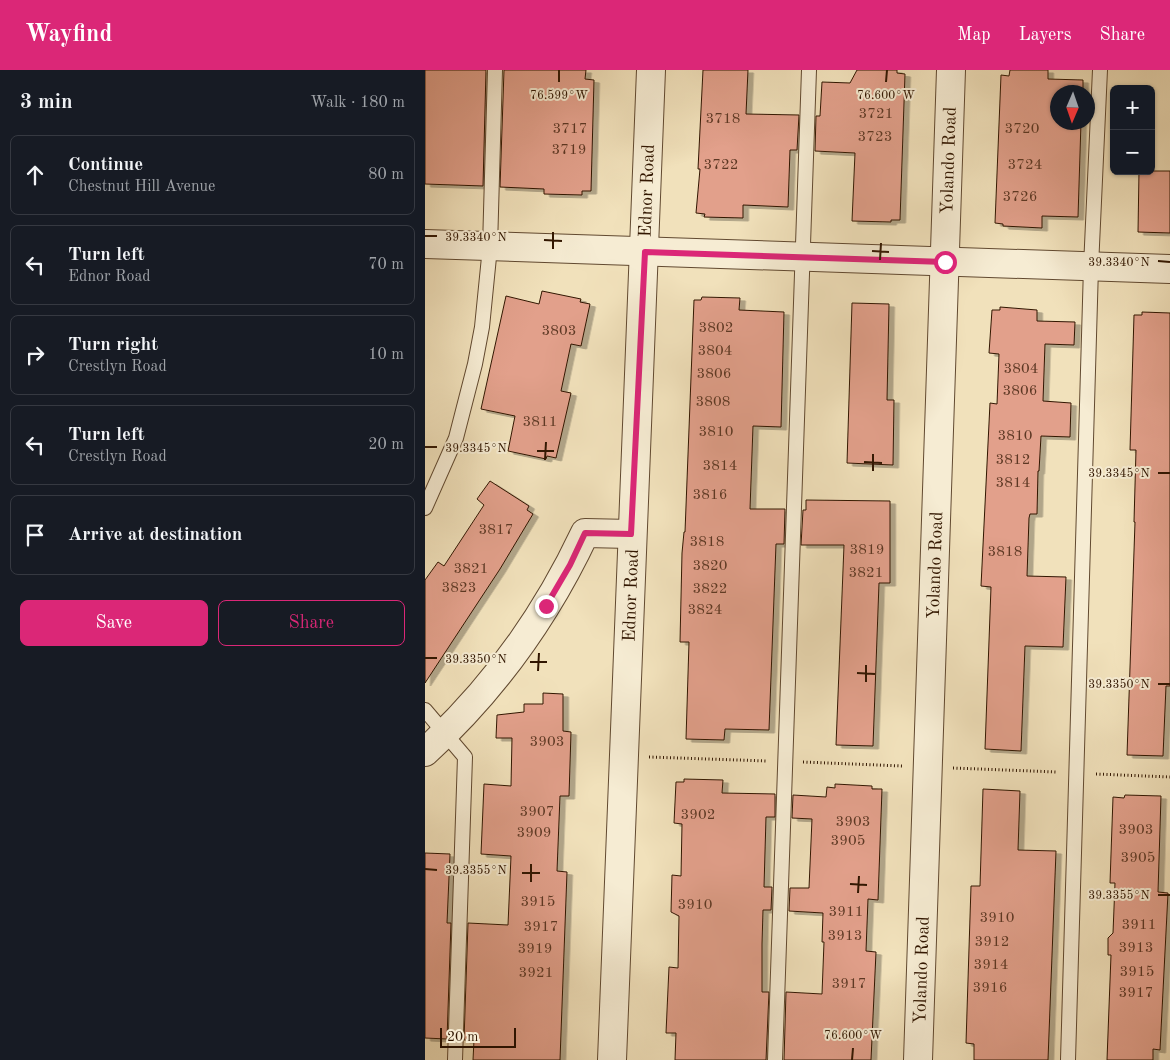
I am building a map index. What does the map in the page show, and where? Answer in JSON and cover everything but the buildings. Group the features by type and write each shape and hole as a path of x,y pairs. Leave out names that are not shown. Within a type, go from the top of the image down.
{"street":[{"name":"Ednor Road","path":"612,1060 631,534 645,252 651,70"},
{"name":"Yolando Road","path":"918,1060 951,70"},
{"path":"425,244 1170,269"},
{"path":"425,752 446,733 483,693 525,638 570,565 585,533 631,534"}],"lane":[{"path":"425,508 456,438 475,364 486,294 490,246 495,70"},
{"path":"775,1060 809,70"},
{"path":"1068,1060 1091,267 1100,70"},
{"path":"425,710 465,757 455,1060"}],"path":[{"path":"623,757 785,761 1170,776"}],"route":[{"path":"546,606 570,565 585,533 631,534 645,252 945,262"}]}
